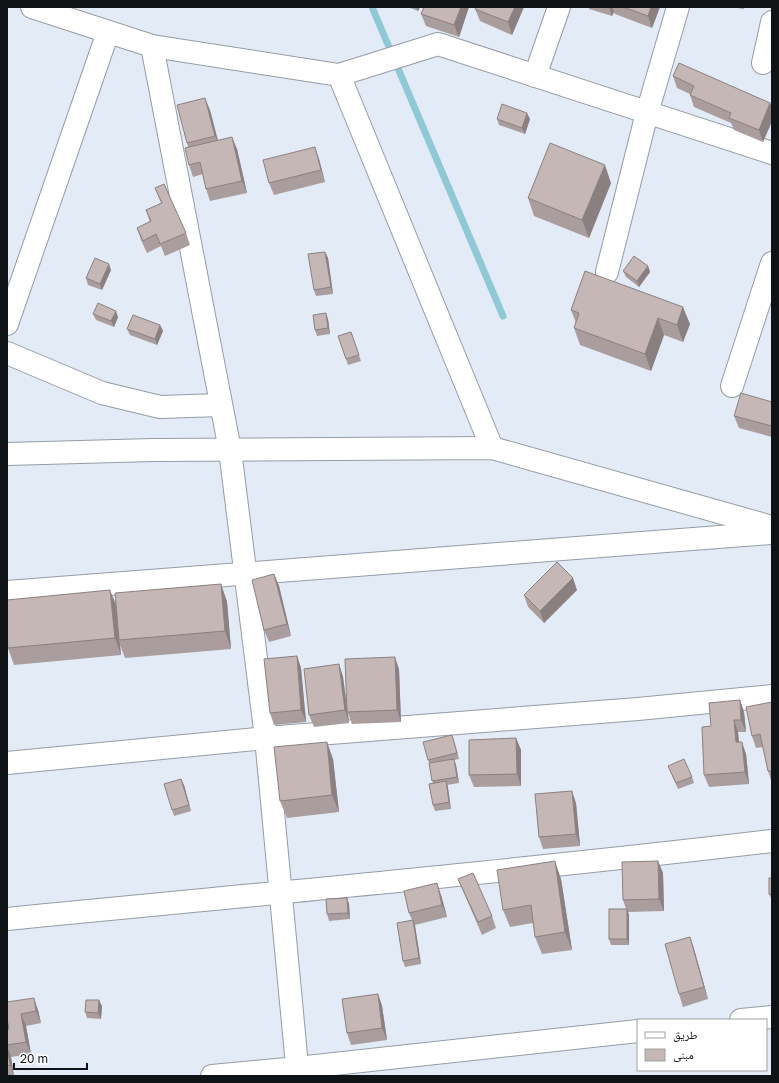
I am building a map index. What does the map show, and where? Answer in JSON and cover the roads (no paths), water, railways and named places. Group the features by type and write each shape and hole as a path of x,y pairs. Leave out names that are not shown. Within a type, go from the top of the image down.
{"street":[{"path":"32,7 152,46 339,75 438,44 772,153"},
{"path":"535,76 559,7"},
{"path":"608,272 647,112 678,7"},
{"path":"763,62 772,22"},
{"path":"7,324 108,32"},
{"path":"152,46 230,450 266,738 297,1072"},
{"path":"339,75 492,448"},
{"path":"732,386 772,263"},
{"path":"7,353 102,393 160,407 221,405"},
{"path":"7,454 230,450 492,448 772,527"},
{"path":"7,592 772,532"},
{"path":"7,763 266,738 638,709 772,696"},
{"path":"7,919 627,858 772,841"},
{"path":"751,1019 772,1017"},
{"path":"212,1076 297,1072 637,1031"}],"waterway":[{"path":"372,7 503,316"}]}
